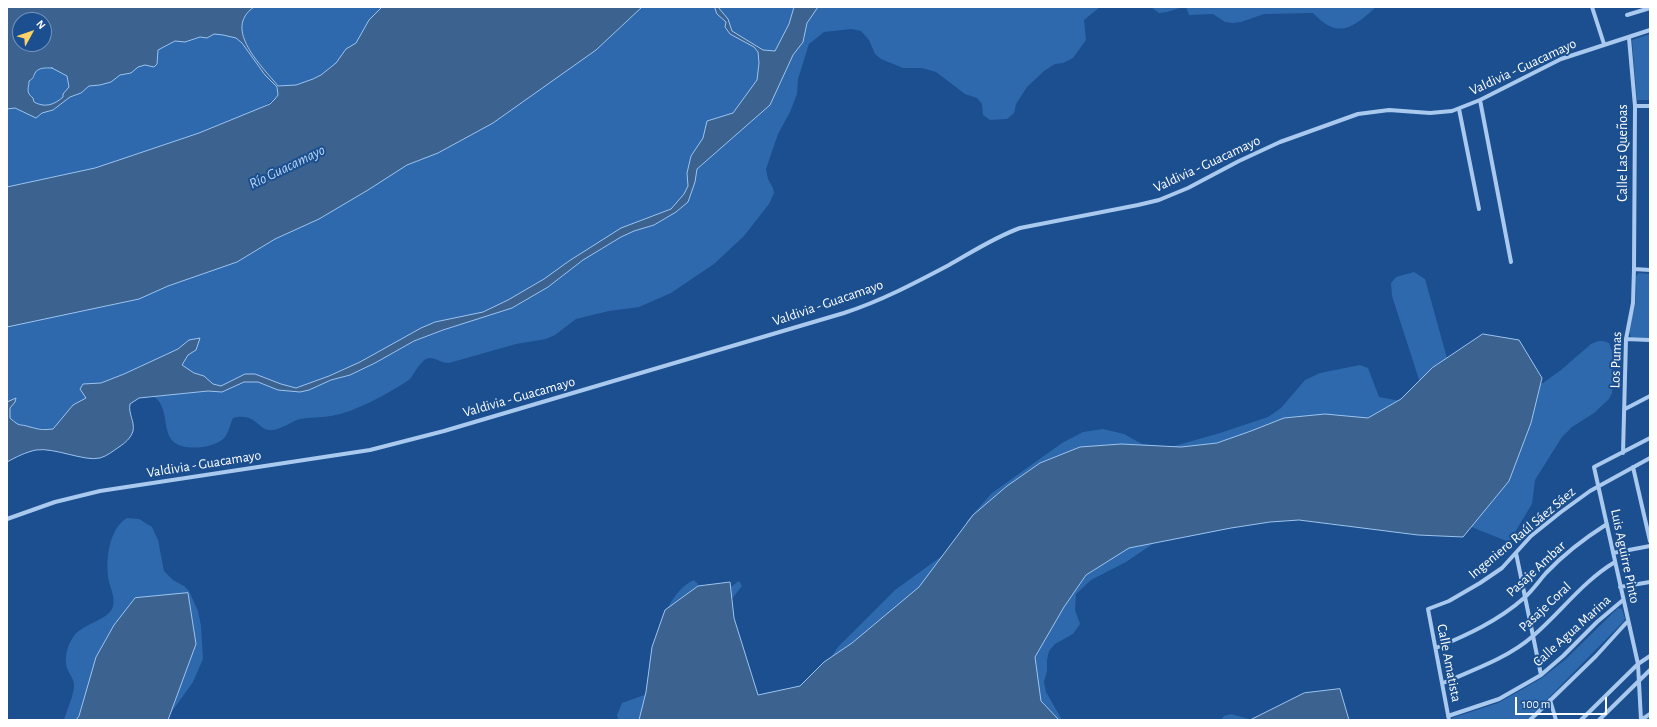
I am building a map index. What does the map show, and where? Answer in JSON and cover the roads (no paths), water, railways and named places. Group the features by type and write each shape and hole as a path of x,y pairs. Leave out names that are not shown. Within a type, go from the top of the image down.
{"street":[{"path":"1592,7 1604,44"},
{"path":"1627,15 1650,8"},
{"name":"Valdivia - Guacamayo","path":"7,519 55,502 100,491 370,450 444,431 867,305 916,283 1010,232 1030,226 1138,206 1159,200 1188,188 1239,161 1280,142 1350,117 1382,110 1445,112 1459,109 1480,100 1548,65 1604,44 1629,38 1650,30"},
{"name":"Calle Las Queñoas","path":"1629,38 1635,106 1634,269"},
{"path":"1480,100 1511,262"},
{"path":"1635,106 1650,106"},
{"path":"1459,109 1479,209"},
{"path":"1634,269 1650,270"},
{"name":"Los Pumas","path":"1623,453 1626,339 1633,303 1634,269"},
{"path":"1626,339 1650,340"},
{"path":"1625,409 1650,396"},
{"path":"1623,453 1650,438"},
{"name":"Luis Aguirre Pinto","path":"1623,453 1594,468 1627,622 1638,664 1641,720"},
{"name":"Ingeniero Raúl Sáez Sáez","path":"1428,609 1467,592 1502,568 1531,536 1561,512 1598,486 1650,458"},
{"path":"1633,467 1650,541"},
{"name":"Pasaje Ambar","path":"1436,648 1474,631 1525,598 1536,584 1562,558 1606,524"},
{"path":"1613,553 1650,546"},
{"path":"1516,553 1541,675"},
{"name":"Pasaje Coral","path":"1443,683 1495,660 1532,636 1598,573 1615,562"},
{"path":"1620,587 1650,582"},
{"name":"Calle Agua Marina","path":"1449,718 1499,699 1541,675 1563,656 1597,622 1623,600"},
{"name":"Calle Amatista","path":"1428,609 1449,718"},
{"path":"1530,720 1596,656 1627,622"},
{"path":"1581,720 1638,664 1650,656"},
{"path":"1599,720 1650,670"},
{"path":"1550,700 1556,720"},
{"path":"1641,720 1650,714"}],"water":[{"name":"Río Guacamayo","path":"7,7 254,7 245,16 242,26 243,36 255,58 278,86 296,85 321,75 336,63 346,49 356,43 369,20 382,7 642,7 596,50 493,123 438,153 407,165 319,219 275,239 237,262 168,286 139,299 7,327 7,187 95,168 199,133 270,104 278,95 277,87 265,75 242,43 236,38 214,34 207,38 200,37 185,42 175,41 158,50 157,64 154,67 145,65 138,67 131,73 120,75 111,82 89,86 81,93 70,97 53,110 42,113 36,118 15,108 7,109","holes":["43,68 52,68 67,76 69,87 63,94 63,97 53,104 38,104 34,102 33,98 28,92 29,81 38,70"]},
{"path":"715,7 718,7 728,19 732,31 763,50 775,51 789,24 794,7 818,7 807,23 803,42 793,55 770,105 697,169 695,182 688,202 676,212 654,225 621,237 583,260 548,287 512,308 414,341 350,375 331,380 309,390 300,392 278,390 258,382 244,382 222,392 208,391 139,398 130,404 133,424 131,436 123,444 105,456 94,459 51,451 36,450 7,462 7,402 16,398 15,402 10,408 10,418 20,425 44,430 53,429 73,405 86,398 80,389 83,384 101,383 124,374 178,349 189,340 200,338 196,350 188,355 182,365 194,373 204,376 213,384 221,386 245,374 255,374 296,388 329,376 360,362 421,328 435,322 483,312 508,300 544,279 569,261 621,228 671,209 684,194 688,186 687,173 691,156 703,138 707,121 733,113 757,80 759,63 758,52 754,47 730,34 725,27 726,22 717,14"},
{"path":"1483,334 1519,340 1542,378 1531,423 1509,481 1463,537 1418,535 1299,520 1270,522 1231,528 1129,548 1086,575 1064,607 1035,657 1041,701 1059,720 639,720 646,692 652,647 665,610 698,586 730,582 734,618 758,695 800,686 824,662 852,643 919,587 973,515 1007,486 1040,463 1080,447 1121,444 1181,447 1217,443 1284,418 1325,414 1368,418 1401,399 1432,368"},
{"path":"188,593 196,644 168,720 76,720 79,716 96,657 114,625 135,598"},
{"path":"1340,689 1349,720 1250,720 1304,693"}]}
